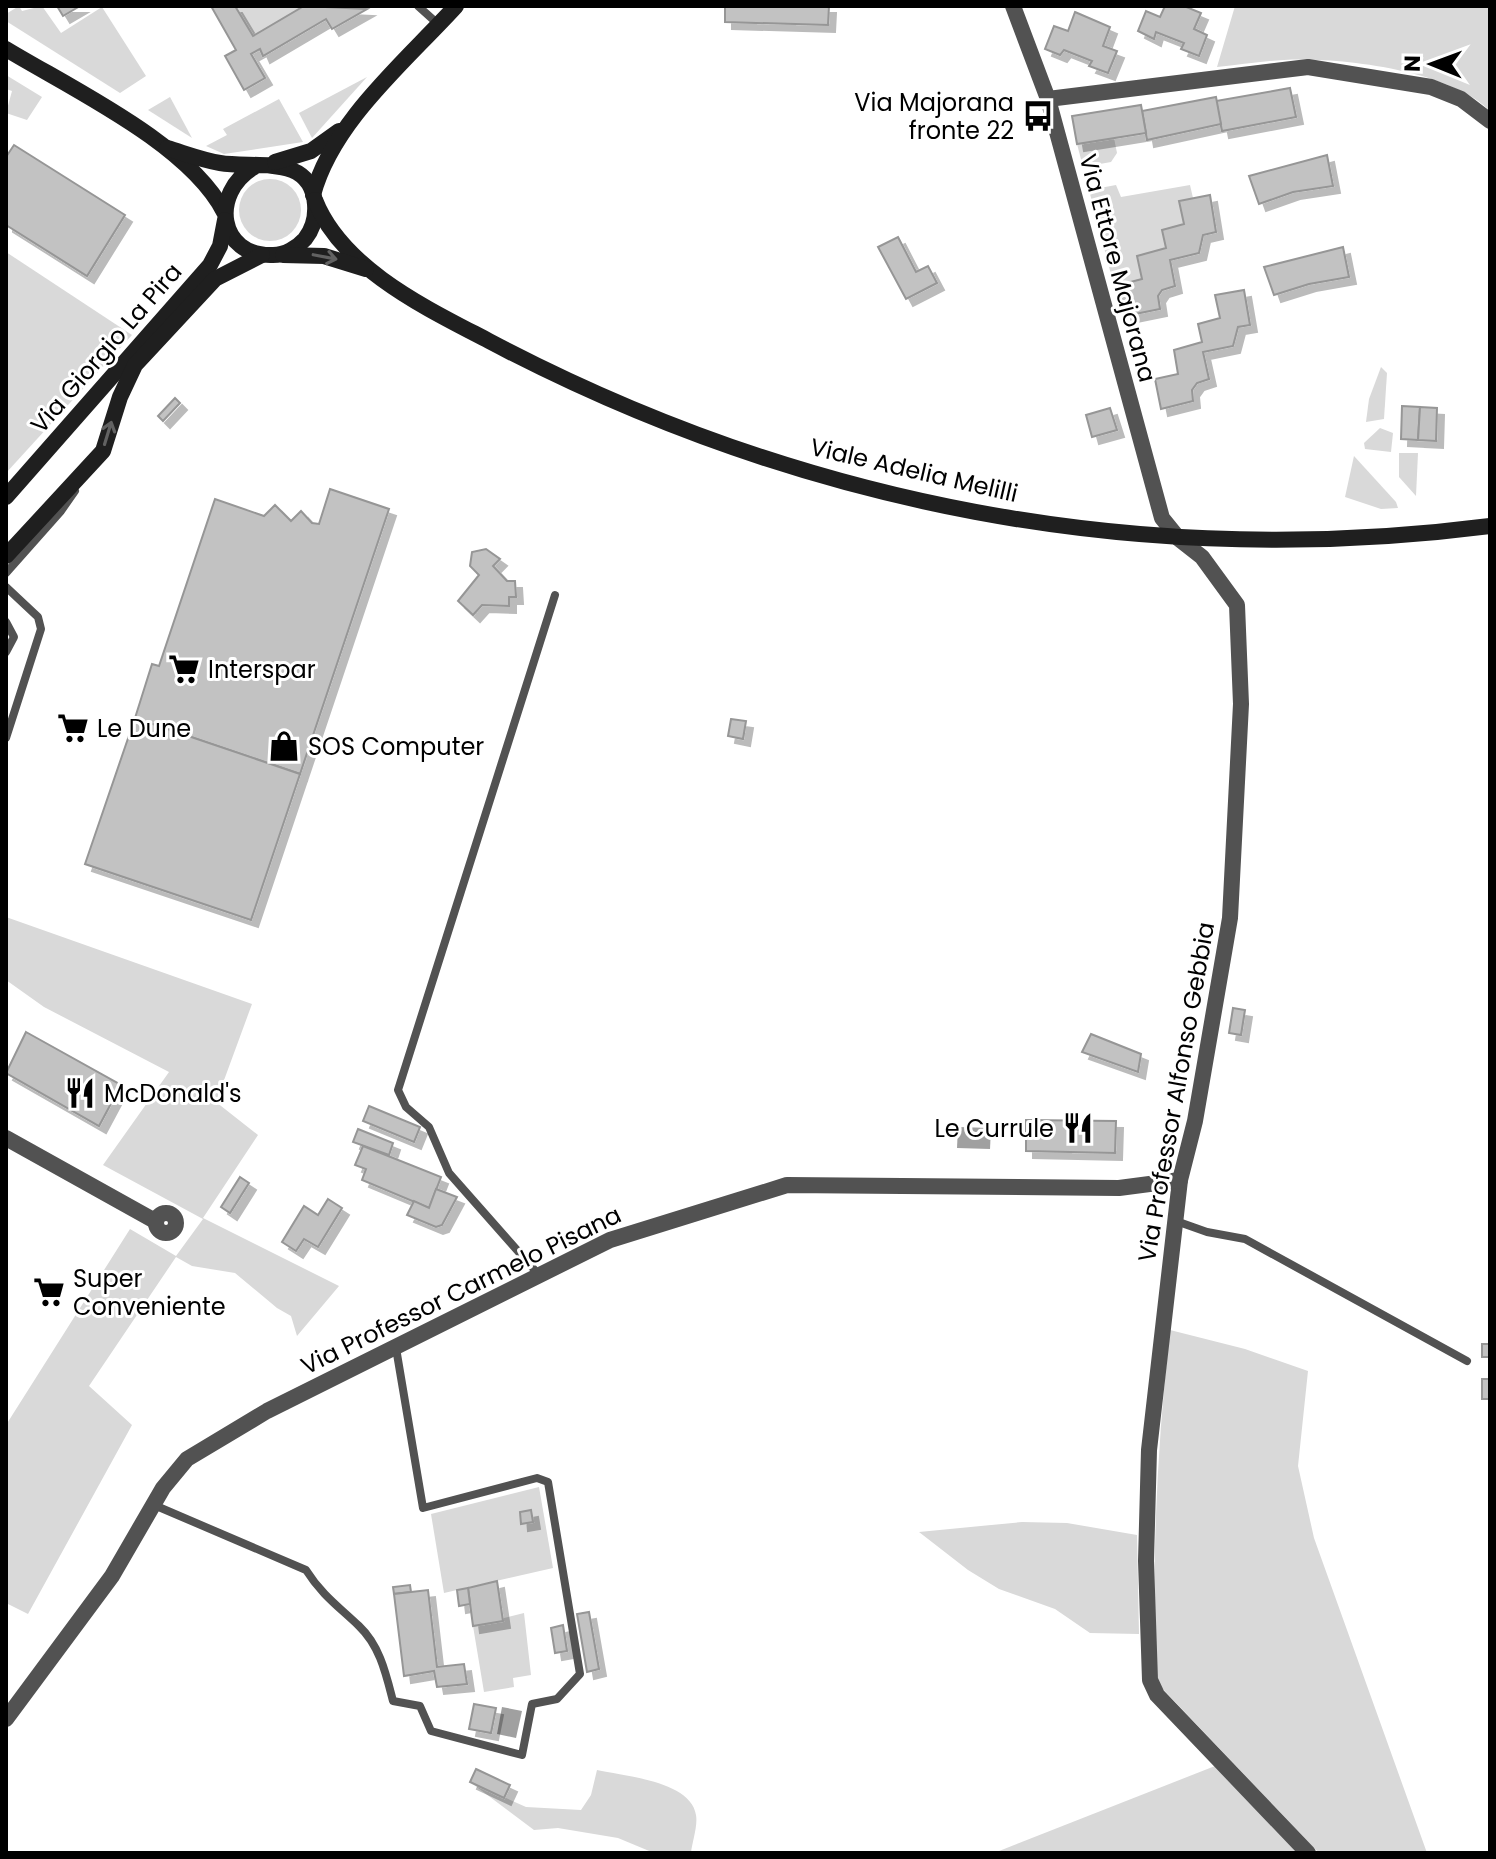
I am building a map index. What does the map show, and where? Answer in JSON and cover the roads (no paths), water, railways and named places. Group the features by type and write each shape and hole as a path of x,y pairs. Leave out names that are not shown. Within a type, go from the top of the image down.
{"street":[{"path":"270,255 303,241 312,229 314,198 326,158 347,125 456,6"},
{"name":"Via Ettore Majorana","path":"1013,6 1048,99 1162,518 1179,539"},
{"path":"6,49 167,148 205,181 239,243 270,255 324,256 370,270"},
{"path":"1048,99 1308,67 1431,87 1461,99 1490,121"},
{"path":"225,216 232,185 261,165 311,151 347,125"},
{"path":"167,148 211,162 291,169 308,184 328,224 370,270"},
{"name":"Via Giorgio La Pira","path":"6,497 210,265 220,246 225,216"},
{"name":"Via Giorgio La Pira","path":"6,556 103,451 120,397 135,365 215,279 242,262 270,255"},
{"name":"Viale Adelia Melilli","path":"370,270 462,327 571,382 729,447 947,508 1047,525 1179,539 1358,537 1490,526"},
{"name":"Via Professor Alfonso Gebbia","path":"1179,539 1202,557 1237,605 1241,704 1230,918 1195,1121 1180,1180 1148,1464 1146,1561 1150,1680 1157,1695 1308,1853"},
{"path":"6,1138 155,1221"},
{"name":"Via Professor Carmelo Pisana","path":"6,1719 112,1576 173,1473 205,1446 267,1411 610,1240 787,1185 1119,1188 1180,1180"}],"lane":[{"path":"418,6 438,25"},
{"path":"6,573 61,511 92,464"},
{"path":"6,587 38,617 41,629 10,712 6,738"},
{"path":"540,1275 449,1173 429,1127 406,1107 398,1090 555,595"},
{"path":"6,622 14,637 6,652"},
{"path":"1175,1221 1207,1232 1245,1239 1467,1361"},
{"path":"154,1505 306,1570 320,1593 361,1628 382,1659 393,1701 420,1706 431,1731 522,1755 532,1704 557,1699 580,1674 548,1482 537,1478 423,1508 396,1347"}],"place":[{"name":"Via Majorana fronte 22","path":"1038,116"},
{"name":"Interspar","path":"184,669"},
{"name":"Le Dune","path":"73,728"},
{"name":"SOS Computer","path":"284,746"},
{"name":"McDonald's","path":"80,1093"},
{"name":"Le Currule","path":"1078,1128"},
{"name":"Super Conveniente","path":"49,1292"}]}
